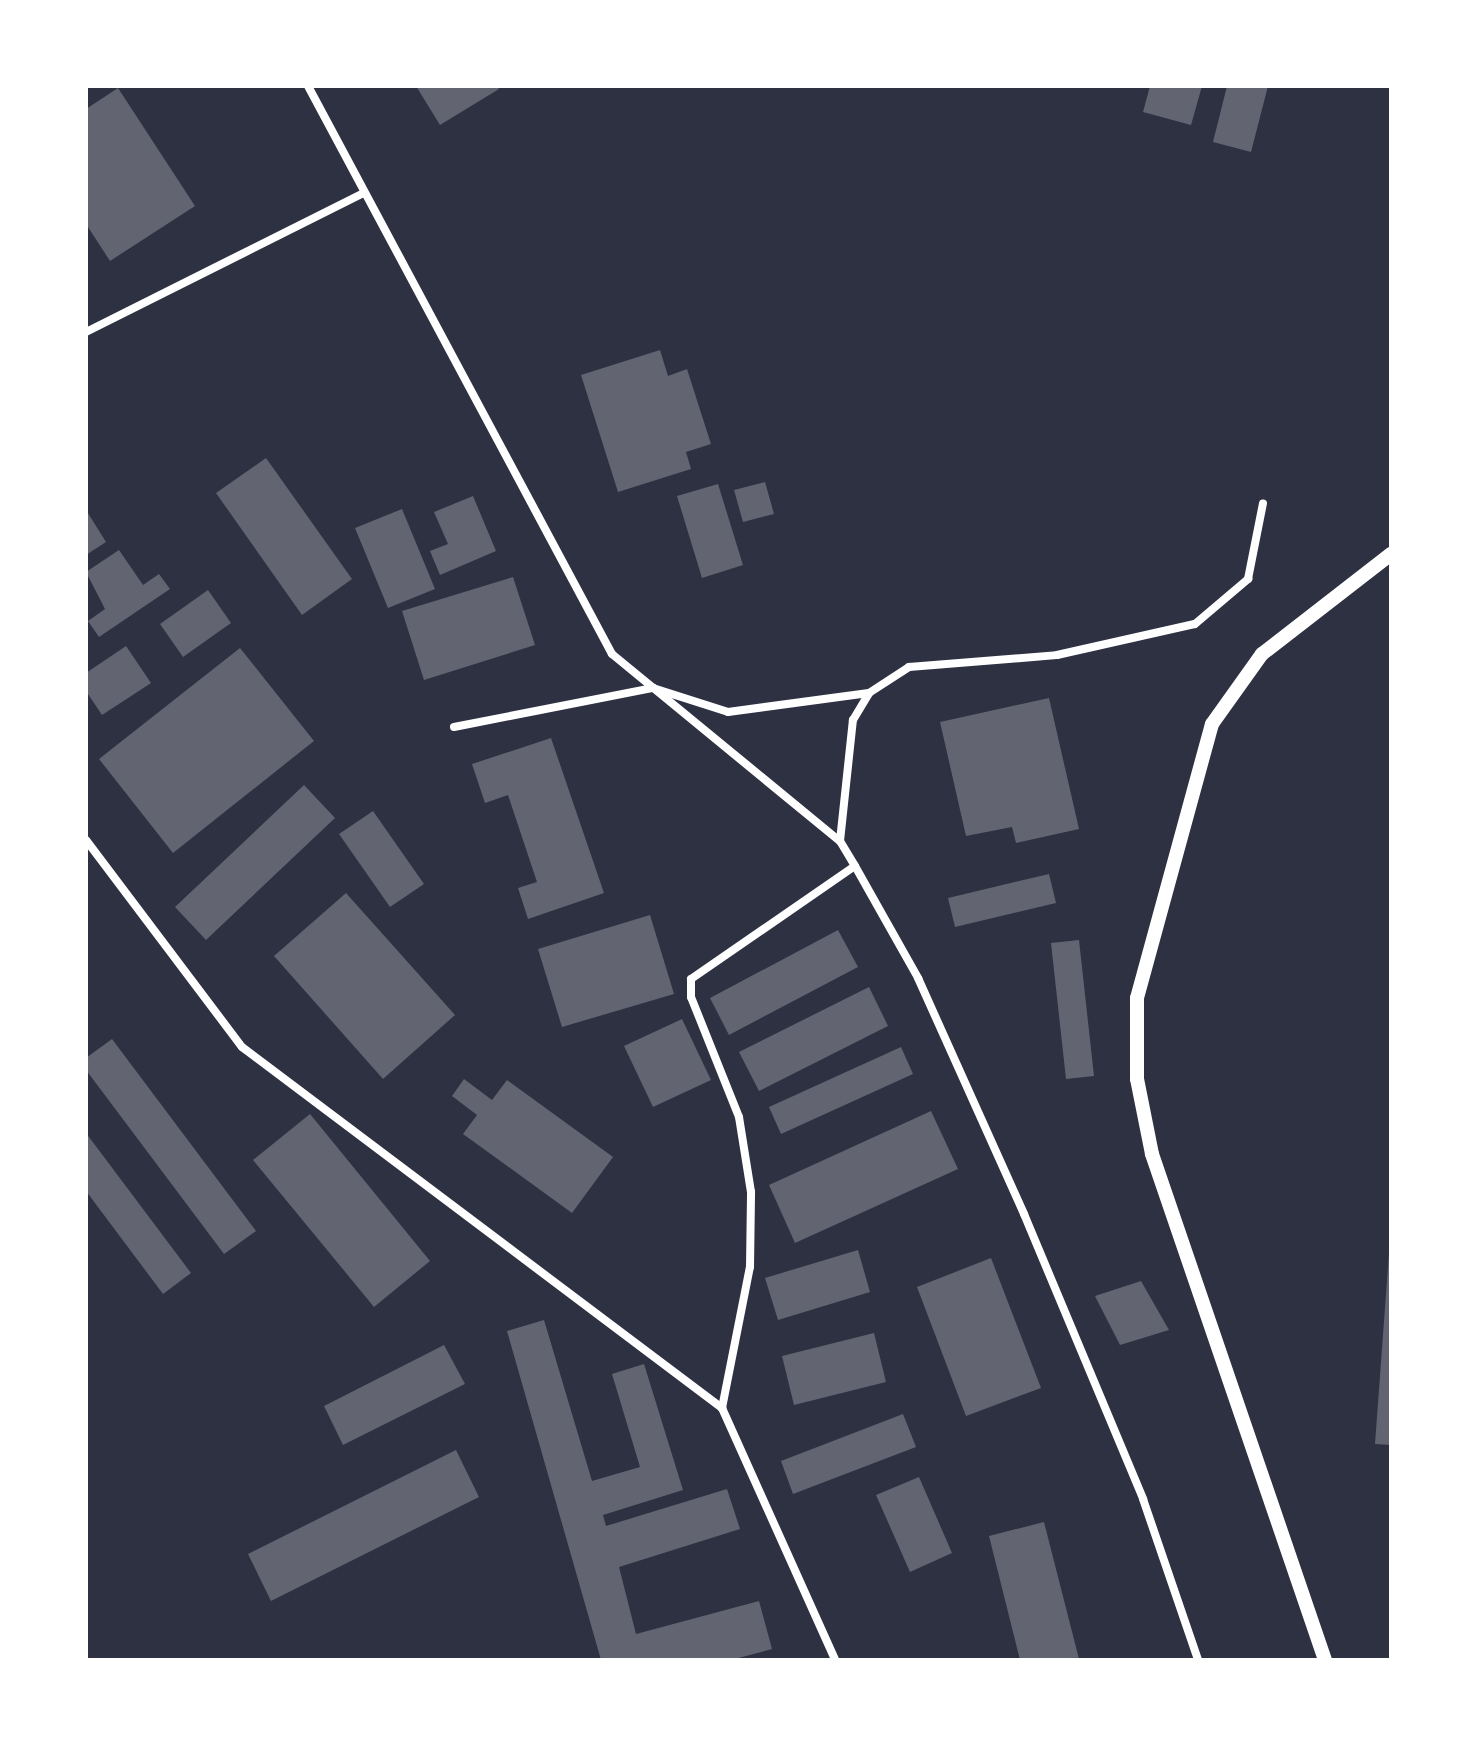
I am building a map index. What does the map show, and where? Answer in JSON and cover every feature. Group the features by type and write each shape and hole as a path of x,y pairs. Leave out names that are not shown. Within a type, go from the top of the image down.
{"street":[{"path":"308,86 585,610 612,654 840,841 855,866 918,978 1024,1214 1143,1499 1198,1660"},
{"path":"86,332 364,193"},
{"path":"454,727 653,688 728,712 869,693 909,667 1057,655 1195,624 1248,579 1263,503"},
{"path":"1325,1660 1152,1154 1137,1079 1137,998 1212,724 1262,654 1391,554"},
{"path":"840,841 853,720 869,693"},
{"path":"86,840 242,1047 722,1408 835,1660"},
{"path":"722,1408 750,1267 751,1192 739,1117 691,997 691,979 855,866"}],"building":[{"path":"416,86 497,86 499,89 440,125"},
{"path":"1150,86 1202,86 1191,125 1143,112"},
{"path":"1227,86 1268,86 1251,152 1213,142"},
{"path":"118,88 195,206 110,261 86,224 86,109"},
{"path":"660,350 668,376 687,369 711,444 686,452 691,469 618,492 581,375"},
{"path":"266,458 352,579 302,615 216,493"},
{"path":"765,482 774,514 743,522 734,490"},
{"path":"718,484 743,565 702,578 677,496"},
{"path":"473,496 496,551 440,575 430,551 448,544 434,512"},
{"path":"402,509 435,589 388,608 355,528"},
{"path":"86,510 106,542 86,555"},
{"path":"119,550 143,585 159,574 170,589 99,637 88,621 105,609 86,572"},
{"path":"513,577 535,645 424,680 402,611"},
{"path":"208,590 231,623 183,657 160,624"},
{"path":"126,646 151,683 102,715 86,691 86,673"},
{"path":"240,648 314,741 173,853 99,759"},
{"path":"1049,698 1079,829 1016,843 1012,827 966,836 940,722"},
{"path":"551,738 604,893 528,919 518,888 537,882 508,795 485,803 472,764"},
{"path":"304,785 335,818 206,940 175,907"},
{"path":"373,811 424,884 390,907 339,834"},
{"path":"1049,874 1056,903 955,927 948,898"},
{"path":"346,893 455,1015 383,1079 274,956"},
{"path":"650,915 674,994 562,1027 538,949"},
{"path":"838,930 858,967 729,1035 710,998"},
{"path":"1079,940 1094,1076 1066,1079 1051,943"},
{"path":"869,987 888,1026 759,1091 739,1052"},
{"path":"682,1019 711,1080 653,1107 624,1046"},
{"path":"112,1039 256,1231 224,1254 86,1070 86,1058"},
{"path":"901,1047 913,1074 781,1134 769,1107"},
{"path":"464,1079 492,1100 507,1080 613,1157 572,1213 463,1134 477,1115 452,1096"},
{"path":"931,1111 958,1169 795,1243 769,1185"},
{"path":"310,1114 430,1261 374,1307 253,1160"},
{"path":"86,1133 191,1273 163,1294 86,1191"},
{"path":"858,1250 870,1292 778,1320 765,1278"},
{"path":"1391,1253 1391,1445 1375,1444"},
{"path":"991,1258 1041,1388 966,1416 917,1287"},
{"path":"1141,1281 1169,1330 1120,1345 1095,1296"},
{"path":"544,1320 592,1481 640,1467 612,1374 644,1364 683,1490 603,1515 606,1526 727,1489 740,1529 619,1567 636,1634 759,1601 772,1649 731,1660 601,1660 507,1331"},
{"path":"874,1333 886,1382 794,1405 782,1356"},
{"path":"444,1345 465,1384 343,1445 324,1406"},
{"path":"903,1414 916,1447 793,1494 781,1461"},
{"path":"456,1450 479,1497 271,1601 248,1554"},
{"path":"919,1477 952,1553 910,1572 876,1495"},
{"path":"1044,1522 1079,1659 1076,1660 1020,1660 989,1536"}]}
